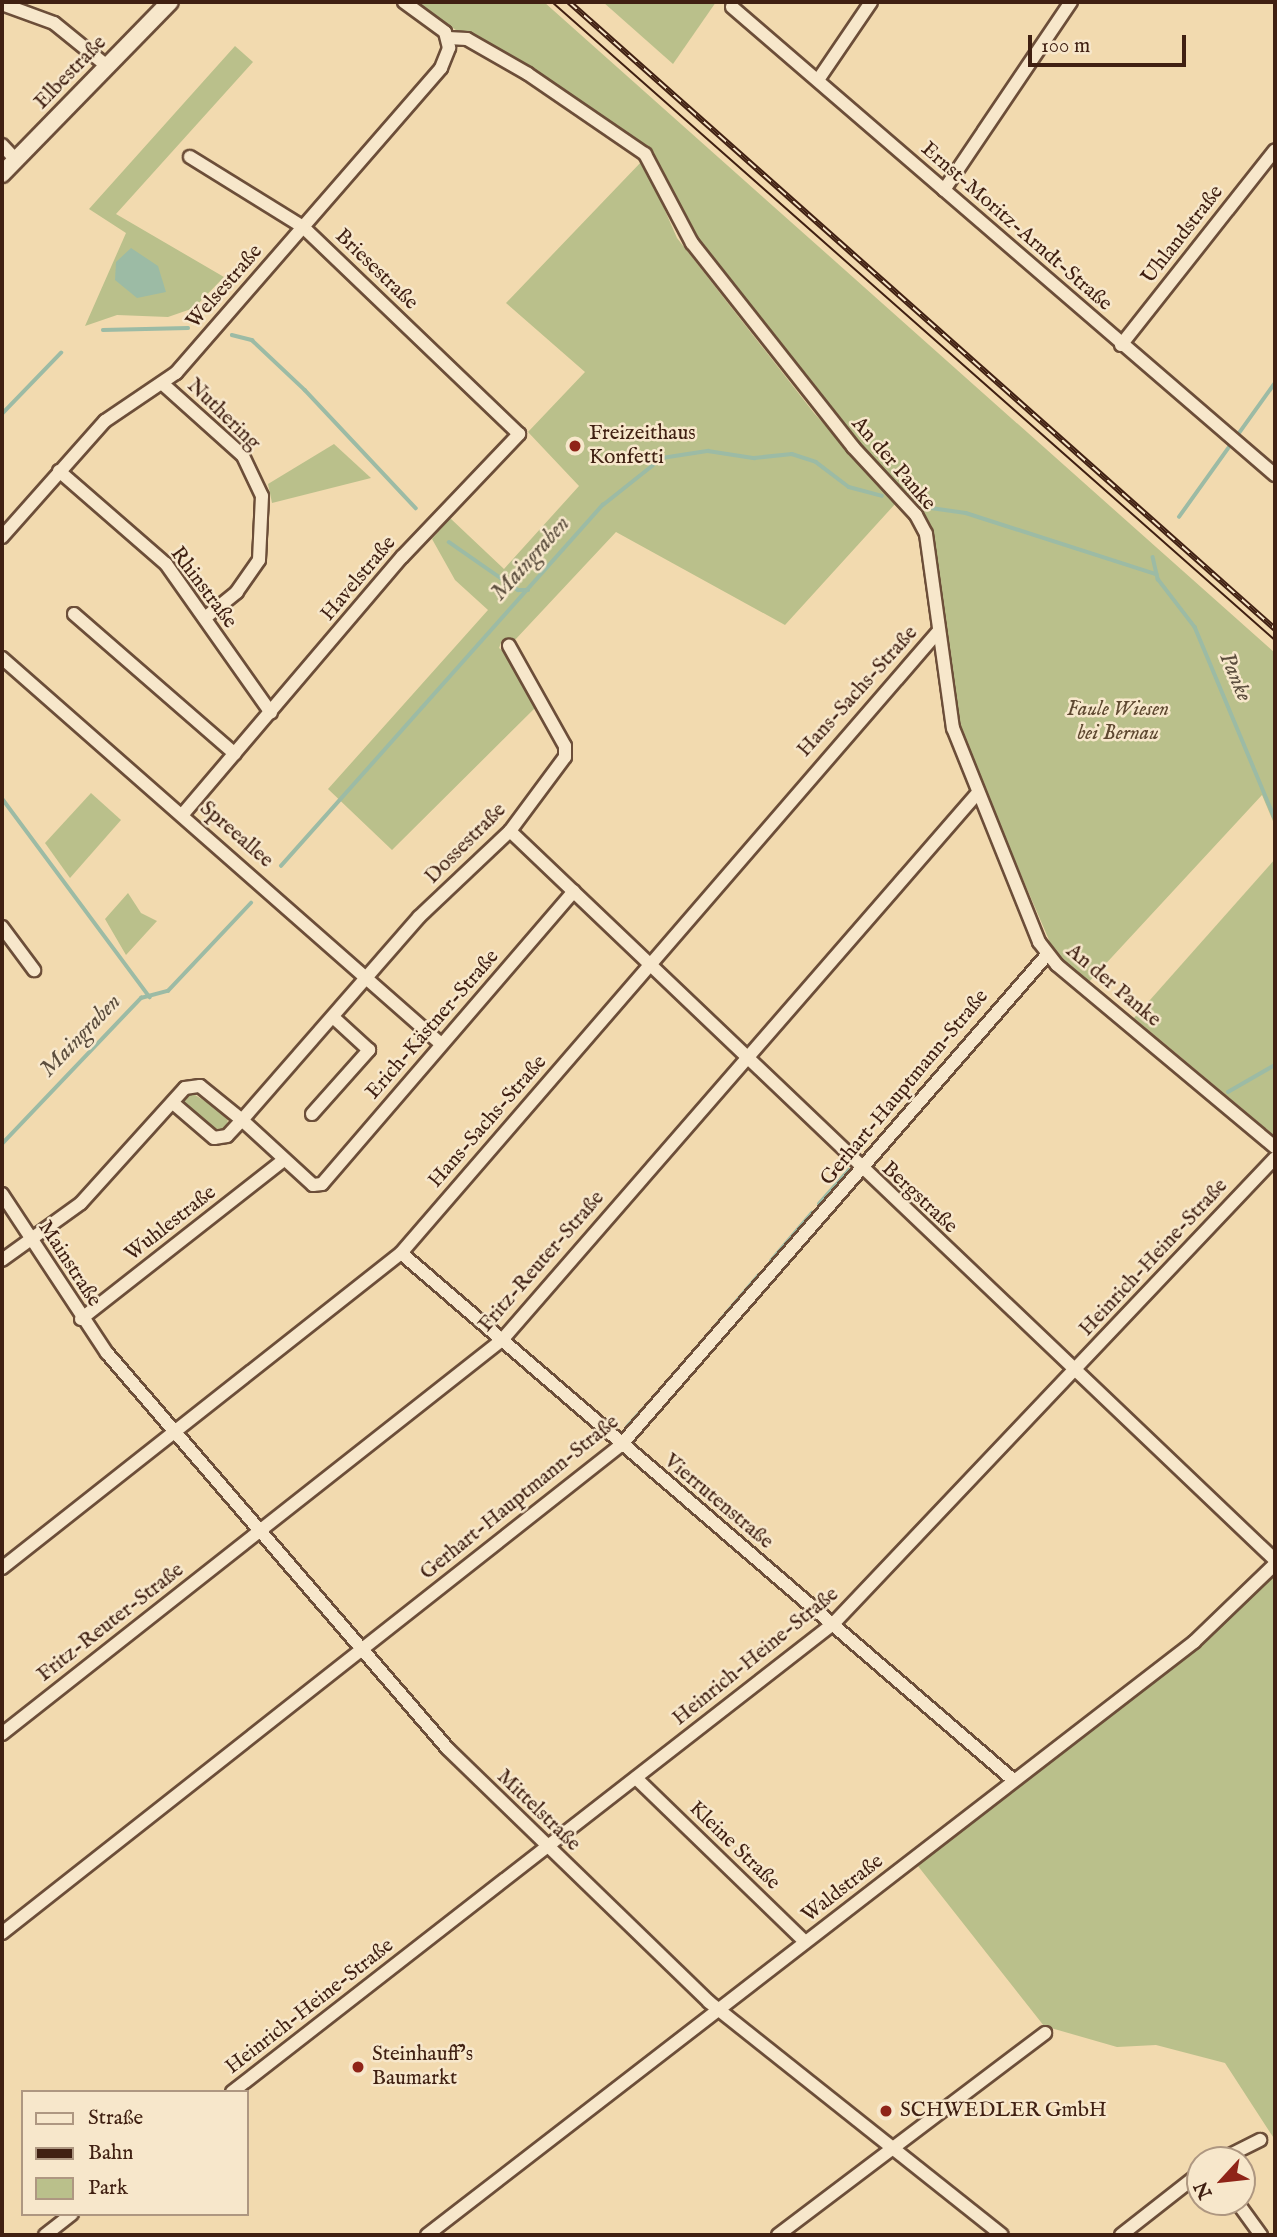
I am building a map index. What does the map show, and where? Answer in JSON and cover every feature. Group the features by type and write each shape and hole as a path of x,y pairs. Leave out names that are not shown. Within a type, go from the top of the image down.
{"street":[{"name":"Elbestraße","path":"2,174 170,2"},
{"name":"An der Panke","path":"404,2 448,38 467,39 518,68 645,153 692,243 835,425 921,522 953,728 976,795 1047,956 1275,1147"},
{"path":"818,80 871,2"},
{"path":"944,190 1071,2"},
{"path":"2,4 54,23 107,66"},
{"name":"Ernst-Moritz-Arndt-Straße","path":"732,7 1275,475"},
{"name":"Welsestraße","path":"2,537 105,421 164,385 431,82 445,61 448,38"},
{"path":"2,145 16,160"},
{"name":"Uhlandstraße","path":"1121,345 1275,150"},
{"name":"Briesestraße","path":"190,157 303,227 519,434"},
{"name":"Nuthering","path":"164,385 243,456 262,496 259,559 237,592 206,617"},
{"name":"Havelstraße","path":"183,814 401,557 519,434"},
{"name":"Rhinstraße","path":"59,471 166,564 206,617 271,713"},
{"path":"74,614 235,754"},
{"name":"Hans-Sachs-Straße","path":"2,1568 401,1253 648,964 937,634"},
{"name":"Dossestraße","path":"173,1103 214,1138 227,1136 367,976 510,831 565,757 565,746 509,646"},
{"name":"Spreeallee","path":"2,658 183,814 441,1044"},
{"name":"Fritz-Reuter-Straße","path":"2,1734 502,1340 745,1057 976,795"},
{"name":"Bergstraße","path":"510,831 1275,1562"},
{"name":"Erich-Kästner-Straße","path":"284,1160 313,1185 322,1184 574,891"},
{"path":"2,927 34,970"},
{"name":"Gerhart-Hauptmann-Straße","path":"2,1933 621,1445 1047,956"},
{"path":"312,1114 369,1050 333,1017"},
{"path":"2,1261 29,1238 81,1203 173,1103 196,1085 242,1120 284,1160"},
{"name":"Heinrich-Heine-Straße","path":"235,2090 549,1848 833,1624 1275,1158"},
{"name":"Wuhlestraße","path":"81,1319 284,1160"},
{"name":"Mainstraße","path":"2,1194 81,1319 107,1353"},
{"name":"Vierrutenstraße","path":"401,1253 1012,1779"},
{"name":"Mittelstraße","path":"107,1353 448,1749 722,2013 1002,2235"},
{"name":"Waldstraße","path":"427,2235 722,2013 805,1942 1012,1779 1194,1642 1275,1562"},
{"name":"Kleine Straße","path":"636,1778 805,1942"},
{"path":"778,2235 1045,2033"},
{"path":"1248,2146 1260,2140"},
{"path":"1121,2235 1186,2184"},
{"path":"45,2235 69,2216"},
{"path":"1247,2216 1261,2235"}],"green space":[{"name":"Faule Wiesen bei Bernau","path":"412,2 544,2 1275,653 1275,826 1262,795 1087,984 1058,961 958,728 916,504 865,453 699,245 655,157"},
{"path":"603,2 716,2 673,64"},
{"path":"235,46 253,62 116,214 224,277 194,308 168,317 117,315 85,326 126,233 89,209"},
{"path":"643,160 677,238 814,413 896,503 785,625 616,532 514,641 502,640 499,648 511,657 537,706 392,850 328,789 488,610 455,580 432,539 450,518 504,569 579,486 528,432 585,372 506,303"},
{"path":"334,444 371,478 272,503 268,484"},
{"path":"91,793 121,820 70,878 45,843"},
{"path":"1275,859 1275,1136 1134,1018"},
{"path":"128,893 141,913 157,921 126,955 105,919"},
{"path":"190,1092 228,1115 227,1131 216,1134 185,1110 182,1101"},
{"path":"1275,1569 1275,2140 1225,2063 1156,2045 1117,2047 1044,2026 914,1861"}],"shaded area":[{"path":"131,248 158,266 166,292 137,298 115,280 116,262"}],"waterway":[{"path":"103,330 188,328"},
{"path":"232,335 252,340 305,390 416,508"},
{"path":"2,414 61,353"},
{"name":"Panke","path":"1179,517 1275,383"},
{"name":"Maingraben","path":"281,866 603,505 662,458 708,451 754,458 792,454 816,462 849,487 882,496"},
{"name":"Maingraben","path":"924,507 966,513 1156,574"},
{"path":"449,542 518,590 528,590"},
{"name":"Panke","path":"1153,557 1158,579 1195,627 1275,818"},
{"path":"2,798 150,997"},
{"name":"Maingraben","path":"2,1144 141,998 168,991 251,903"},
{"path":"1228,1092 1275,1065"},
{"path":"819,1204 849,1170"},
{"path":"771,1261 812,1213"},
{"path":"696,1349 759,1275"},
{"path":"656,1395 671,1378"},
{"path":"627,1427 648,1404"}],"tram line":[{"path":"552,2 1275,640"}],"railway":[{"path":"569,2 1275,629"}],"place":[{"name":"Freizeithaus Konfetti","path":"575,446"},
{"name":"Steinhauff's Baumarkt","path":"358,2067"},
{"name":"SCHWEDLER GmbH","path":"886,2111"}]}
